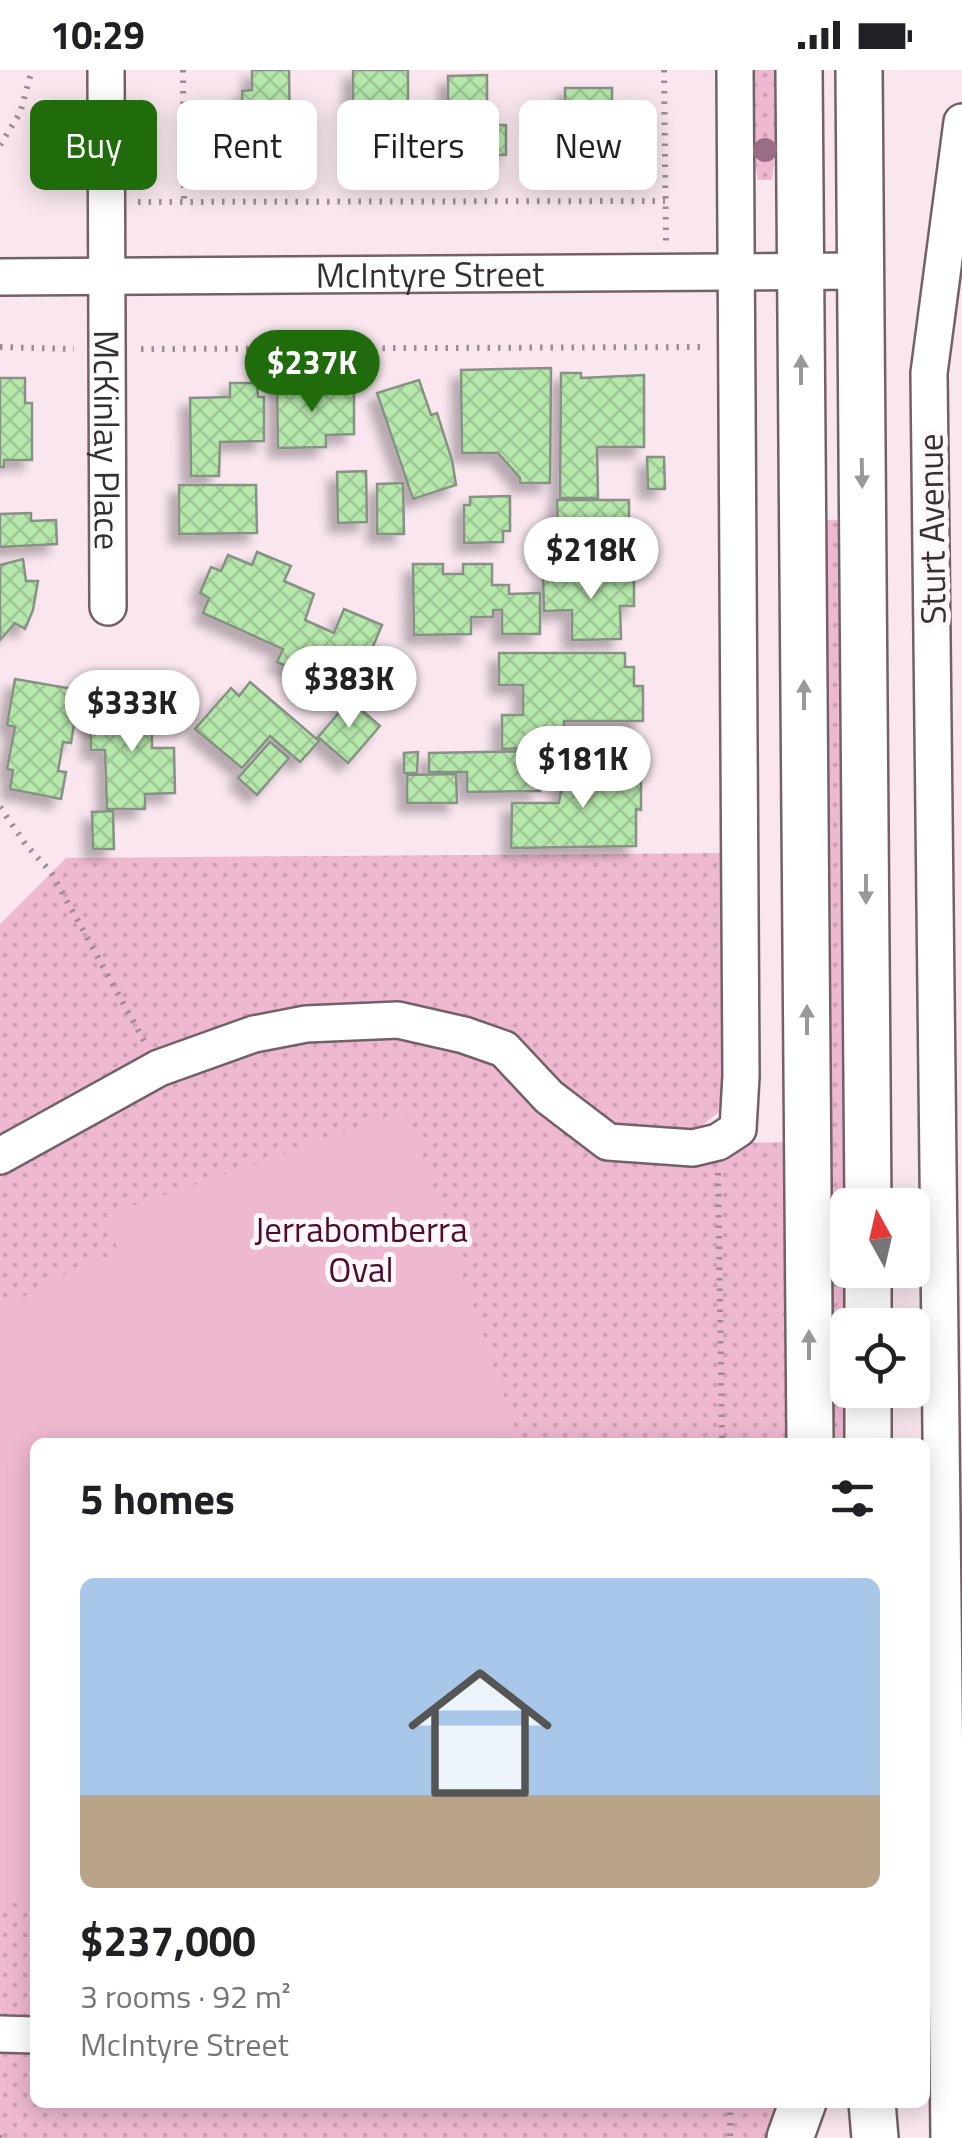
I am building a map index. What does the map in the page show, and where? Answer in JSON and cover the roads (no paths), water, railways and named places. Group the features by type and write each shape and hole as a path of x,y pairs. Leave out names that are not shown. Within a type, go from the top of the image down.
{"main road":[{"path":"798,70 810,1438"},
{"name":"Sturt Avenue","path":"859,70 868,1188"},
{"path":"868,1408 868,1438"},
{"path":"790,2138 801,2108"},
{"path":"820,2108 823,2138"},
{"path":"856,2108 858,2138"},
{"path":"872,2108 875,2138"}],"street":[{"name":"McKinlay Place","path":"106,70 108,607"},
{"path":"0,1156 158,1068 254,1034 306,1024 398,1020 464,1034 504,1050 549,1098 608,1142 693,1148 718,1142 738,1129 742,1076 735,70"},
{"name":"Sturt Avenue","path":"950,2138 954,1876 950,1068 928,373 962,122"},
{"name":"McIntyre Street","path":"0,276 860,271"},
{"path":"0,2034 30,2035"}],"park label":[{"name":"Jerrabomberra Oval","path":"361,1249"}]}
